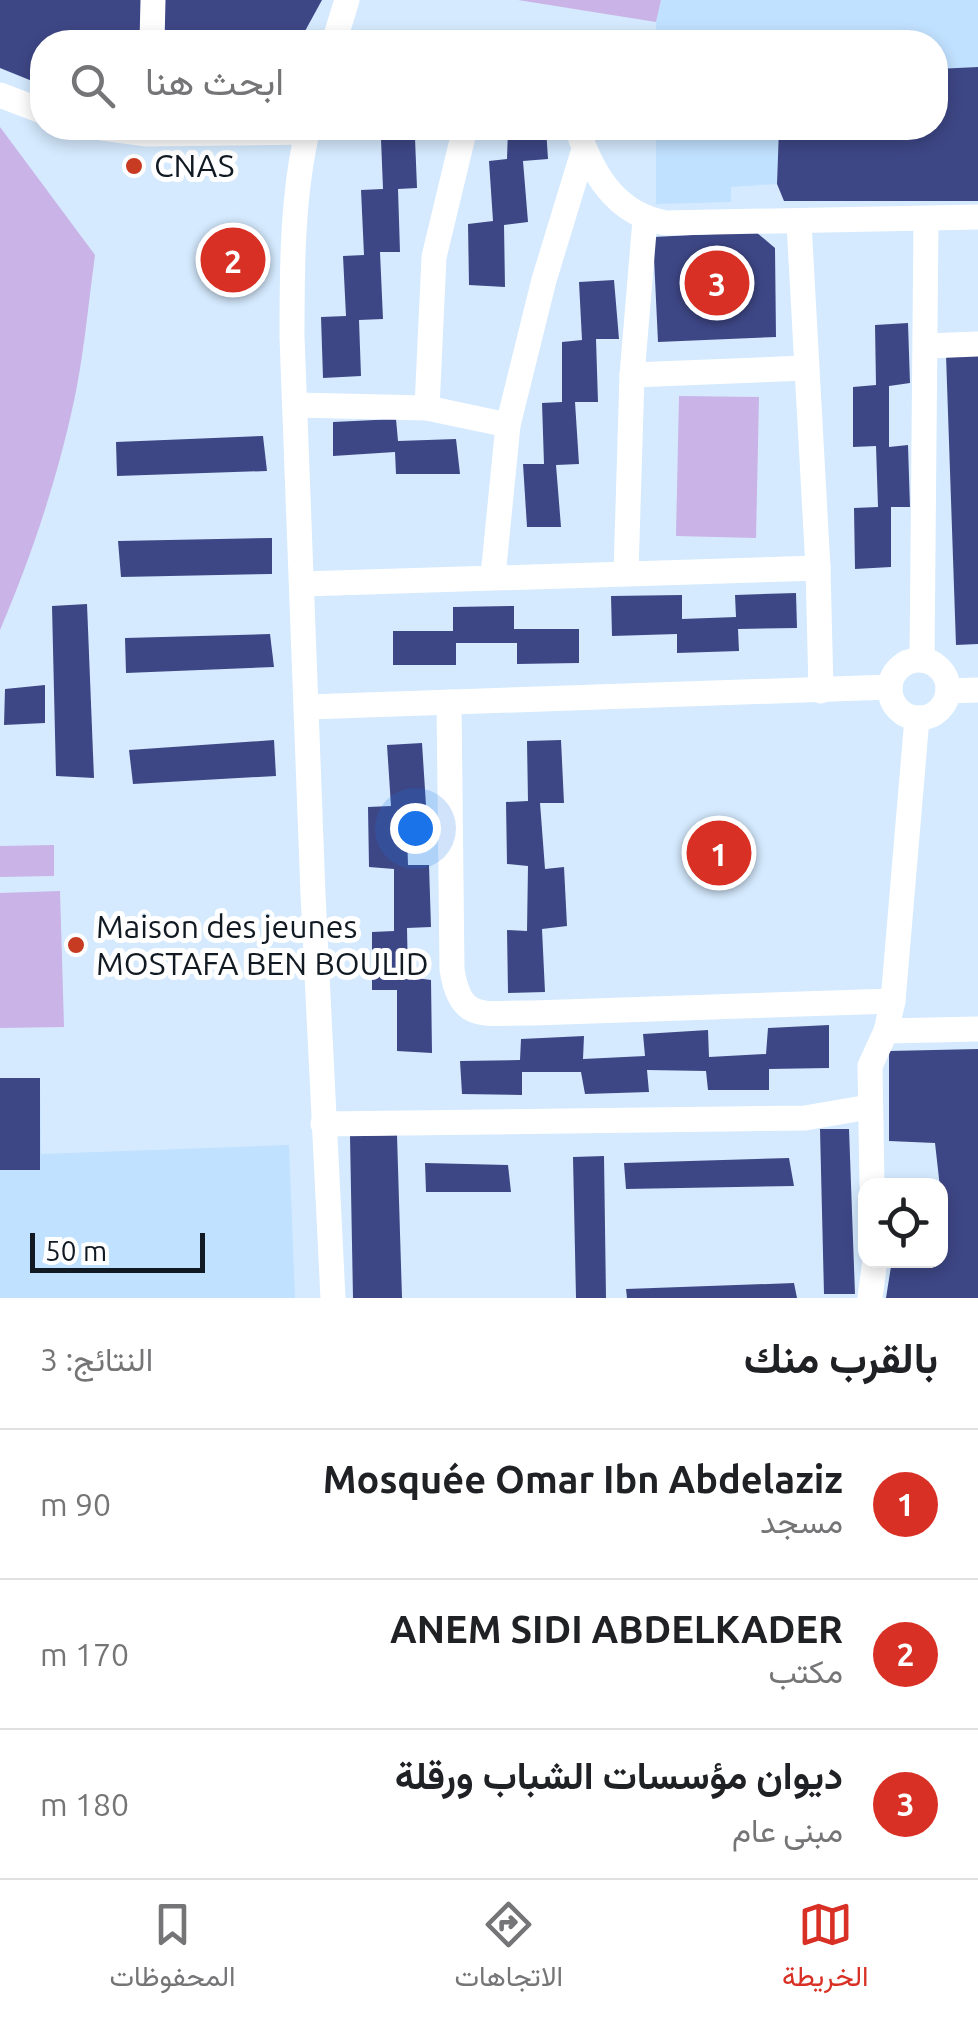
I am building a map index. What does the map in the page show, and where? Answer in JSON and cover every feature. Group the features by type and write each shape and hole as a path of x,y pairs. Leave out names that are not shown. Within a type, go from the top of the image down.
{"street":[{"path":"153,30 154,0"},
{"path":"338,30 347,0"},
{"path":"0,95 30,106"},
{"path":"306,140 297,186 292,256 332,1298"},
{"path":"426,408 434,257 462,140"},
{"path":"493,576 508,426 579,140"},
{"path":"581,140 596,175 612,195 644,220 666,224 978,218"},
{"path":"922,660 926,219"},
{"path":"626,573 632,375 644,220"},
{"path":"798,222 818,568 821,691"},
{"path":"927,346 978,344"},
{"path":"632,375 806,368"},
{"path":"296,404 426,408 508,426"},
{"path":"302,584 818,568"},
{"path":"922,660 936,665 946,677 948,692 944,706 932,716 917,718 902,713 892,702 890,687 895,672 906,662 922,660"},
{"path":"308,706 890,687"},
{"path":"948,692 978,690"},
{"path":"449,702 452,969 455,993 462,1005 479,1012 533,1014 893,1001"},
{"path":"872,1178 870,1066 886,1031 893,1001 917,718"},
{"path":"886,1031 978,1030"},
{"path":"323,1124 805,1118 869,1107"},
{"path":"870,1298 873,1268"}],"shaded area":[{"path":"518,0 661,0 656,22"},
{"path":"661,0 978,0 978,67 948,68 948,30 656,30"},
{"path":"0,127 95,255 80,370 63,448 35,541 0,630"},
{"path":"656,140 779,140 777,184 731,187 731,202 656,204"},
{"path":"679,396 759,397 756,538 676,536"},
{"path":"54,845 54,876 0,877 0,846"},
{"path":"60,891 64,1027 0,1028 0,893"},
{"path":"0,1078 40,1078 41,1154 289,1145 295,1298 0,1298"}],"building":[{"path":"0,0 147,0 146,30 30,30 30,80 0,68"},
{"path":"160,0 322,0 306,30 160,30"},
{"path":"978,67 978,201 784,201 777,184 779,140 948,140 948,68"},
{"path":"381,140 415,140 417,188 398,189 400,252 380,252 383,319 359,320 361,376 323,378 321,317 346,316 343,256 364,255 361,190 383,189"},
{"path":"508,140 547,140 548,159 523,161 528,222 504,225 505,287 469,285 468,224 493,221 489,161 507,159"},
{"path":"756,232 775,248 776,337 658,342 653,237"},
{"path":"614,280 619,339 596,339 598,402 575,402 579,464 556,465 561,527 527,527 523,464 544,464 542,403 562,402 562,342 582,340 579,282"},
{"path":"908,323 910,383 889,386 889,447 908,445 910,507 891,507 891,567 855,569 854,508 878,507 876,446 853,447 853,387 876,385 875,325"},
{"path":"978,354 978,644 956,645 946,355"},
{"path":"396,419 398,441 456,439 460,474 396,474 395,452 333,456 333,422"},
{"path":"263,436 267,471 117,476 116,442"},
{"path":"272,538 272,574 121,577 118,541"},
{"path":"796,593 797,628 738,629 739,651 677,653 677,634 612,636 611,596 682,595 682,619 736,617 735,595"},
{"path":"87,604 94,778 56,776 52,606"},
{"path":"514,606 514,629 579,629 579,663 517,664 517,643 456,643 456,665 393,665 393,631 453,631 453,607"},
{"path":"270,634 274,667 126,673 125,638"},
{"path":"45,685 45,723 4,725 5,689"},
{"path":"274,740 276,776 133,784 129,750"},
{"path":"561,740 564,803 540,803 545,869 564,867 567,926 542,929 545,992 508,993 507,930 527,931 528,866 507,864 506,802 528,801 527,741"},
{"path":"422,743 426,805 406,805 408,865 429,865 431,927 407,928 408,977 431,980 432,1053 397,1051 397,990 372,990 372,932 394,931 394,869 369,867 368,807 391,806 387,745"},
{"path":"829,1025 829,1068 769,1069 769,1090 708,1090 706,1071 647,1070 649,1092 585,1094 581,1072 522,1072 522,1095 462,1094 460,1061 520,1060 521,1039 584,1036 583,1059 645,1056 643,1034 708,1030 709,1057 766,1054 768,1028"},
{"path":"978,1049 978,1298 886,1298 891,1268 948,1268 948,1178 939,1178 935,1143 889,1141 889,1051"},
{"path":"0,1078 40,1078 40,1170 0,1170"},
{"path":"820,1129 849,1129 855,1294 824,1294"},
{"path":"397,1135 402,1298 353,1298 350,1136"},
{"path":"604,1156 606,1298 576,1298 573,1157"},
{"path":"789,1158 794,1186 626,1189 624,1163"},
{"path":"425,1163 508,1165 511,1192 426,1192"},
{"path":"794,1283 797,1298 627,1298 626,1289"}],"place":[{"name":"CNAS","path":"134,166"},
{"name":"ANEM SIDI ABDELKADER","path":"233,260"},
{"name":"ديوان مؤسسات الشباب ورقلة","path":"717,283"},
{"name":"Mosquée Omar Ibn Abdelaziz","path":"719,853"},
{"name":"Maison des jeunes MOSTAFA BEN BOULID","path":"76,945"}]}
